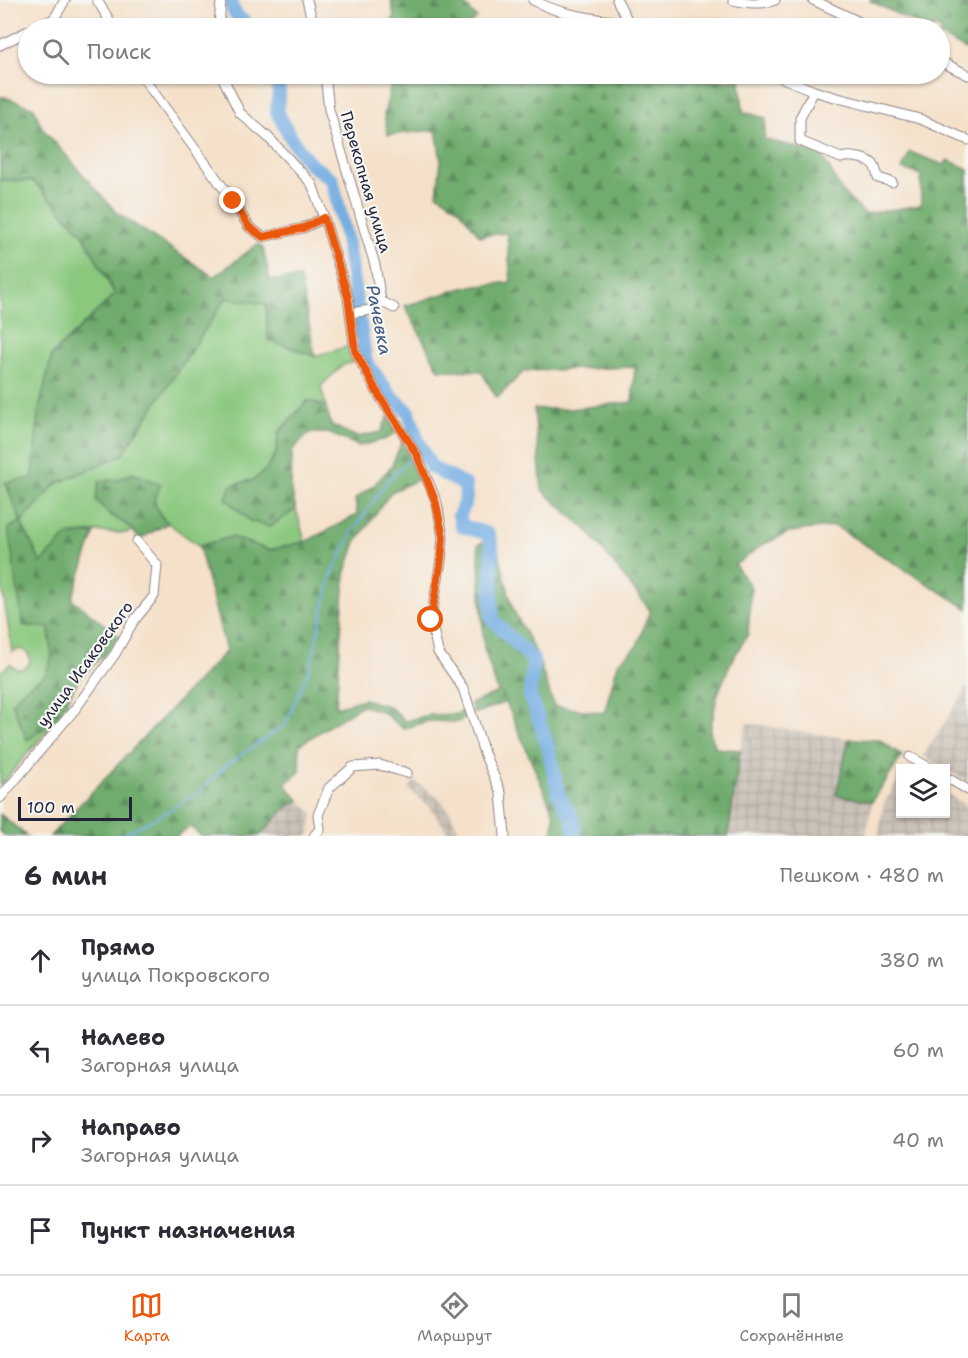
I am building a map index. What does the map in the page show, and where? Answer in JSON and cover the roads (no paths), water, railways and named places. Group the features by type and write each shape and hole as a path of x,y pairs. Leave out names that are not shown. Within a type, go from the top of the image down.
{"street":[{"path":"55,18 65,0"},
{"path":"97,0 108,18"},
{"path":"220,0 220,18"},
{"path":"308,0 312,18"},
{"path":"533,0 566,13 591,18"},
{"path":"617,0 627,18"},
{"path":"733,0 765,3 775,0"},
{"path":"813,0 851,18"},
{"path":"0,45 18,36"},
{"path":"950,66 968,75"},
{"path":"148,84 233,201 249,227 263,237 303,228 324,218"},
{"path":"226,84 240,113 268,137 312,184 348,297 352,313 355,351 377,392 417,455 436,503 443,537 431,620 438,652 463,688 484,753 501,793 505,836"},
{"name":"Перекопная улица","path":"326,84 329,110 375,265 381,301"},
{"path":"797,84 814,91 920,119 968,141"},
{"path":"814,91 800,118 800,141 840,158 846,155 869,161 875,166 878,178 892,182"},
{"path":"352,313 370,310 381,301 394,308"},
{"name":"улица Исаковского","path":"0,798 75,708 115,654 133,622 154,596 157,566 137,541"},
{"path":"910,757 923,764"},
{"path":"314,836 320,829 318,816 329,788 353,767 380,765 407,773"},
{"path":"950,780 968,790"}],"waterway":[{"name":"Рачевка","path":"231,0 231,5 240,18"},
{"name":"Рачевка","path":"277,84 279,90 277,112 292,140 310,164 332,179 346,238 366,362 391,396 409,412 418,441 431,467 465,485 466,499 459,516 462,526 488,534 492,546 492,619 533,660 530,695 549,750 558,793 573,820 575,836"},
{"path":"120,836 198,793 228,764 285,725 310,667 331,577 353,531 389,479 414,455"}]}
